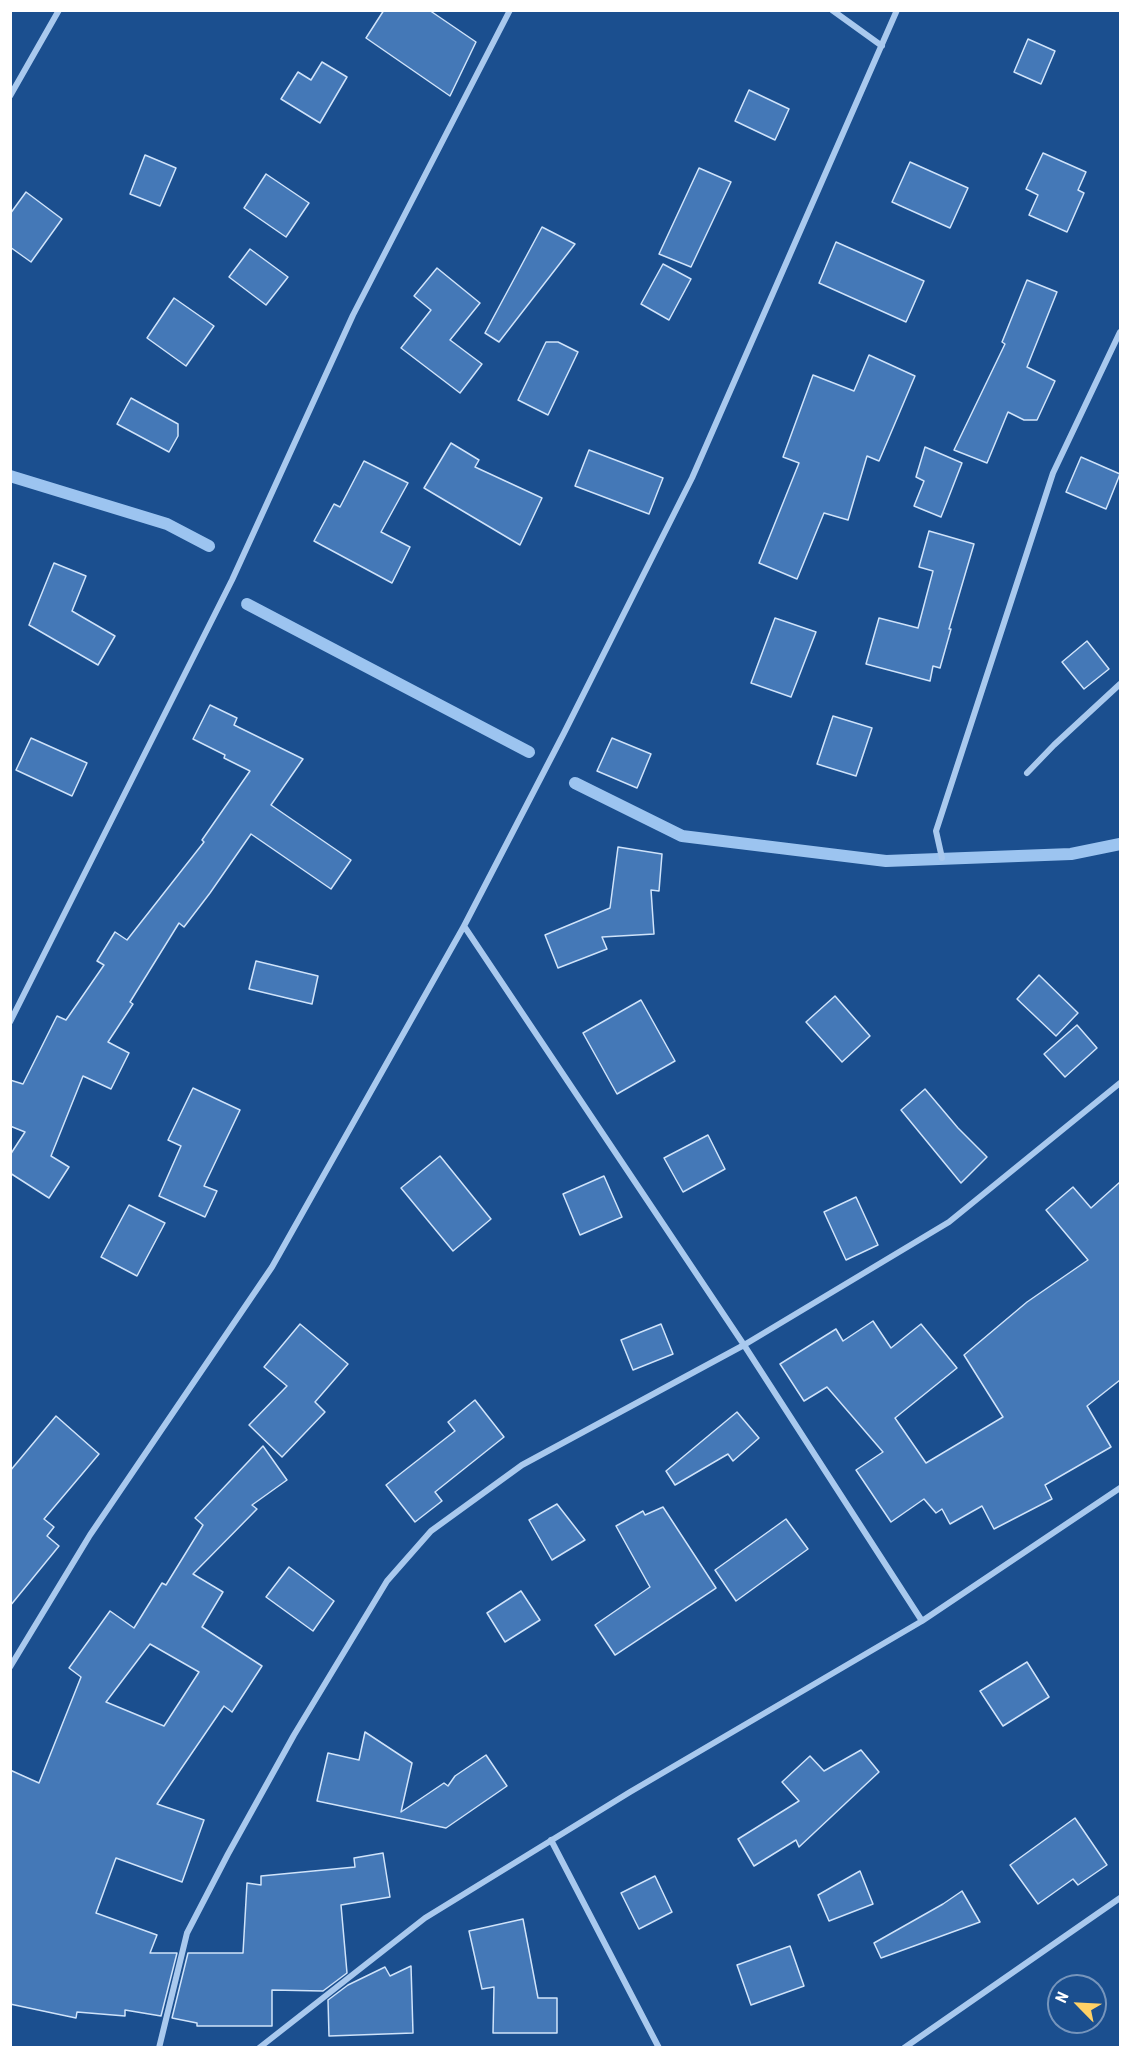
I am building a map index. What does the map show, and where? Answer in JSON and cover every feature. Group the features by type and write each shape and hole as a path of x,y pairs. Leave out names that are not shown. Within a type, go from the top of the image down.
{"street":[{"path":"10,96 59,10"},
{"path":"10,1022 232,580 353,315 510,10"},
{"path":"832,10 882,46"},
{"path":"10,1667 90,1535 273,1266 464,926 692,478 897,10"},
{"path":"942,858 936,831 1053,473 1120,332"},
{"path":"1027,773 1120,684"},
{"path":"464,926 744,1345 922,1621"},
{"path":"159,2048 187,1933 228,1854 294,1734 387,1581 431,1531 522,1465 744,1345 949,1222 1120,1083"},
{"path":"259,2048 425,1918 630,1792 922,1621 1120,1488"},
{"path":"550,1840 658,2048"},
{"path":"904,2048 1120,1898"}],"building":[{"path":"384,10 429,10 476,42 450,96 366,38"},
{"path":"1028,39 1055,51 1041,84 1014,72"},
{"path":"322,62 347,77 320,123 281,99 298,72 311,80"},
{"path":"749,90 789,109 775,140 735,121"},
{"path":"1043,153 1086,172 1078,190 1084,193 1067,232 1029,215 1038,195 1026,189"},
{"path":"145,155 176,168 160,206 130,194"},
{"path":"910,162 968,188 950,228 892,202"},
{"path":"699,168 731,182 691,267 659,254"},
{"path":"266,174 309,203 286,237 244,208"},
{"path":"26,192 62,219 31,262 10,247 10,214"},
{"path":"542,227 575,244 499,342 485,333"},
{"path":"836,242 924,281 906,322 819,283"},
{"path":"250,249 288,277 266,305 229,277"},
{"path":"663,264 691,279 669,320 641,304"},
{"path":"437,268 480,303 450,340 482,364 460,393 401,348 431,310 414,296"},
{"path":"1027,280 1057,292 1027,367 1055,381 1037,420 1024,420 1008,412 987,463 954,450 1005,344 1002,342"},
{"path":"174,298 214,326 186,366 147,338"},
{"path":"546,342 558,342 578,352 548,415 518,400"},
{"path":"869,355 915,376 879,461 867,456 848,520 824,513 797,579 759,563 799,463 783,457 813,375 854,391"},
{"path":"131,398 178,424 178,436 169,452 117,424"},
{"path":"451,443 479,460 475,467 542,498 520,545 424,488"},
{"path":"925,447 962,463 941,517 914,506 924,481 916,477"},
{"path":"589,450 663,478 649,514 575,486"},
{"path":"1081,457 1120,474 1106,509 1066,492"},
{"path":"364,461 408,483 381,532 410,547 392,583 314,541 334,504 340,507"},
{"path":"929,531 974,544 940,668 933,666 930,681 866,664 879,618 918,628 933,571 919,567"},
{"path":"54,563 86,576 72,611 115,636 98,665 29,625"},
{"path":"775,618 816,632 791,697 751,683"},
{"path":"1087,641 1109,669 1084,689 1062,662"},
{"path":"210,705 237,718 234,725 303,759 271,805 351,860 331,889 251,834 184,927 179,923 130,1002 133,1004 108,1042 129,1053 111,1089 83,1076 51,1156 69,1167 49,1198 10,1173 10,1155 25,1132 10,1126 10,1080 23,1084 57,1016 66,1020 104,965 97,961 115,932 127,940 204,842 202,840 250,771 193,739"},
{"path":"833,716 872,728 856,776 817,764"},
{"path":"31,738 87,763 72,796 16,770"},
{"path":"612,738 651,754 637,788 597,771"},
{"path":"618,847 662,854 659,891 651,890 654,934 602,937 607,949 558,968 545,935 610,908"},
{"path":"256,961 318,976 312,1004 249,989"},
{"path":"1039,975 1078,1013 1056,1036 1017,999"},
{"path":"835,996 870,1036 842,1062 806,1022"},
{"path":"641,1000 675,1061 617,1094 583,1033"},
{"path":"1077,1025 1097,1048 1065,1077 1044,1054"},
{"path":"193,1088 240,1110 204,1186 217,1191 205,1217 159,1196 181,1146 168,1140"},
{"path":"925,1089 958,1128 987,1157 961,1183 901,1110"},
{"path":"708,1135 725,1169 683,1192 664,1158"},
{"path":"440,1156 491,1219 453,1251 401,1188"},
{"path":"604,1176 622,1217 580,1235 563,1194"},
{"path":"1120,1182 1120,1380 1087,1406 1111,1447 1045,1485 1052,1499 994,1529 982,1506 950,1524 942,1509 936,1513 924,1499 891,1522 856,1470 883,1452 827,1387 804,1401 780,1364 836,1329 843,1341 873,1321 891,1348 921,1324 957,1368 895,1418 926,1463 1003,1417 964,1355 1027,1302 1088,1260 1046,1210 1073,1187 1091,1208"},
{"path":"856,1197 878,1245 846,1260 824,1212"},
{"path":"129,1205 165,1223 137,1276 101,1257"},
{"path":"300,1324 348,1364 315,1402 325,1412 282,1457 249,1425 287,1386 264,1367"},
{"path":"661,1324 673,1354 633,1370 621,1340"},
{"path":"475,1400 504,1437 435,1492 442,1501 415,1522 386,1485 455,1431 448,1422"},
{"path":"737,1412 759,1438 733,1461 728,1454 675,1485 666,1471"},
{"path":"56,1416 99,1454 44,1519 54,1527 47,1536 59,1546 10,1606 10,1471"},
{"path":"263,1446 287,1480 252,1505 257,1509 193,1574 223,1592 202,1627 262,1666 232,1712 224,1706 157,1804 204,1820 182,1882 116,1858 96,1913 157,1935 150,1953 177,1953 161,2016 125,2010 125,2016 77,2012 76,2018 10,2004 10,1770 39,1783 81,1677 69,1668 110,1611 134,1628 162,1583 166,1585 203,1525 195,1518","holes":["150,1644 199,1672 164,1726 106,1702"]},
{"path":"557,1504 585,1540 552,1560 529,1520"},
{"path":"663,1507 716,1588 615,1655 595,1625 650,1587 616,1526 643,1511 645,1515"},
{"path":"786,1519 808,1549 736,1601 715,1570"},
{"path":"289,1567 334,1601 313,1631 266,1597"},
{"path":"521,1591 540,1620 505,1642 487,1613"},
{"path":"1027,1662 1049,1697 1003,1726 980,1691"},
{"path":"365,1732 412,1763 401,1812 444,1783 448,1786 455,1776 486,1755 507,1786 446,1828 317,1801 328,1753 359,1760"},
{"path":"861,1750 879,1772 799,1847 796,1840 754,1866 738,1839 799,1801 782,1782 810,1756 824,1771"},
{"path":"1075,1818 1107,1865 1078,1885 1073,1879 1038,1904 1010,1865"},
{"path":"383,1853 390,1897 341,1905 347,1973 323,1991 272,1990 272,2026 197,2026 197,2023 172,2018 188,1953 243,1953 247,1883 261,1885 261,1876 355,1867 354,1858"},
{"path":"860,1871 873,1904 829,1921 818,1895"},
{"path":"655,1876 672,1912 639,1929 621,1893"},
{"path":"962,1891 980,1922 881,1958 874,1943"},
{"path":"523,1919 538,1998 557,1998 557,2033 493,2033 494,1987 482,1989 469,1931"},
{"path":"790,1946 804,1986 751,2005 737,1965"},
{"path":"411,1966 413,2033 329,2036 328,2000 348,1985 385,1967 390,1976"}],"waterway":[{"path":"10,476 167,524 209,546"},
{"path":"247,604 529,752"},
{"path":"575,783 682,836 886,861 1071,854 1120,844"}]}
